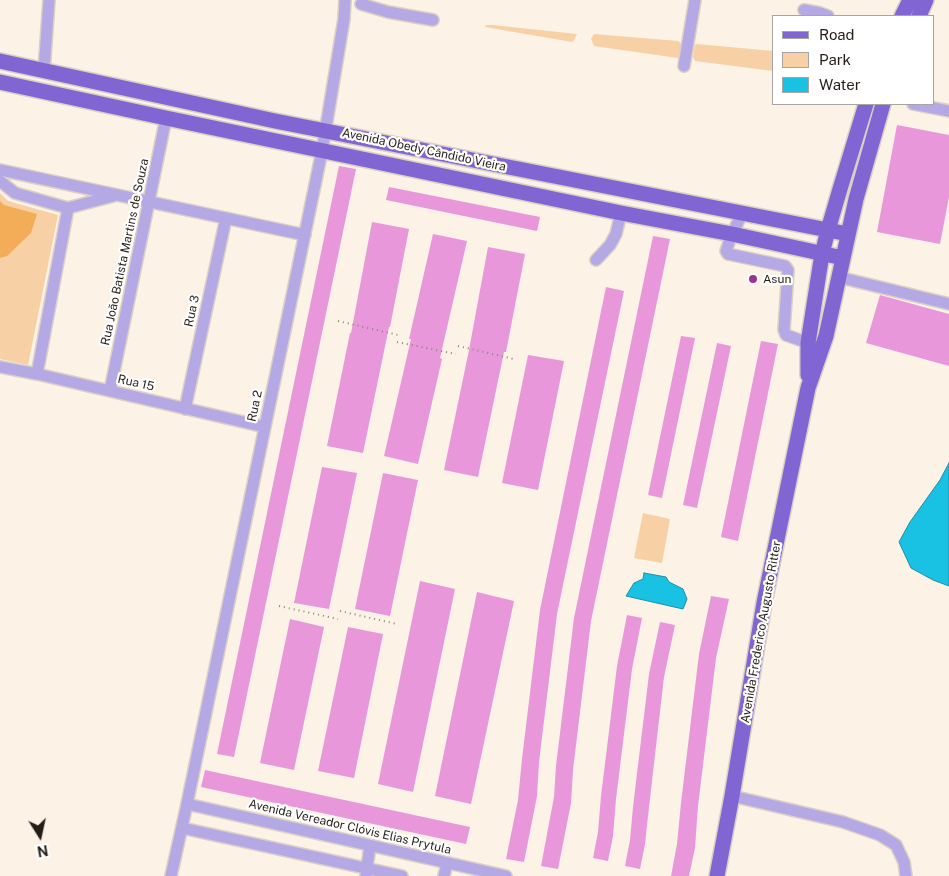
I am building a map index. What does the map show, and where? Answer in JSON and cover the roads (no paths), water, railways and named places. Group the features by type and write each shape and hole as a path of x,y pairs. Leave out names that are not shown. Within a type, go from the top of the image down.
{"main road":[{"path":"902,15 910,0"},
{"path":"919,15 926,0"},
{"name":"Avenida Obedy Cândido Vieira","path":"0,61 275,121 848,234"},
{"name":"Avenida Obedy Cândido Vieira","path":"0,82 322,151 843,258"},
{"name":"Avenida Frederico Augusto Ritter","path":"808,388 808,344 822,254 866,105"},
{"name":"Avenida Frederico Augusto Ritter","path":"717,876 764,603 808,388 826,336 856,199 884,105"},
{"path":"599,208 604,187"},
{"path":"822,254 838,277"}],"street":[{"path":"44,71 49,0"},
{"name":"Rua 2","path":"172,876 322,151 344,19 345,0"},
{"path":"684,66 695,0"},
{"path":"361,4 388,12 433,20"},
{"path":"804,10 825,15"},
{"path":"918,105 949,111"},
{"name":"Rua João Batista Martins de Souza","path":"110,391 166,118"},
{"path":"0,170 305,235"},
{"path":"0,181 15,193 68,208 117,195"},
{"path":"36,374 68,208"},
{"path":"596,260 610,245 616,234 621,213"},
{"path":"742,214 726,249 728,254 785,266 788,270 784,330 786,335 808,344"},
{"name":"Rua 3","path":"185,409 226,218"},
{"path":"838,277 949,304"},
{"name":"Rua 15","path":"0,367 264,427"},
{"path":"732,796 843,822 880,835 896,844 904,862 906,876"},
{"name":"Avenida Vereador Clóvis Elias Prytula","path":"187,804 506,876"},
{"path":"182,828 366,872 402,876"},
{"path":"366,872 370,846"},
{"path":"444,876 447,863"}],"water":[{"path":"949,463 949,586 911,568 899,542"},
{"path":"644,573 666,577 669,582 683,589 687,599 683,609 626,596 634,583 643,579"}],"place":[{"name":"Asun","path":"753,279"}]}
